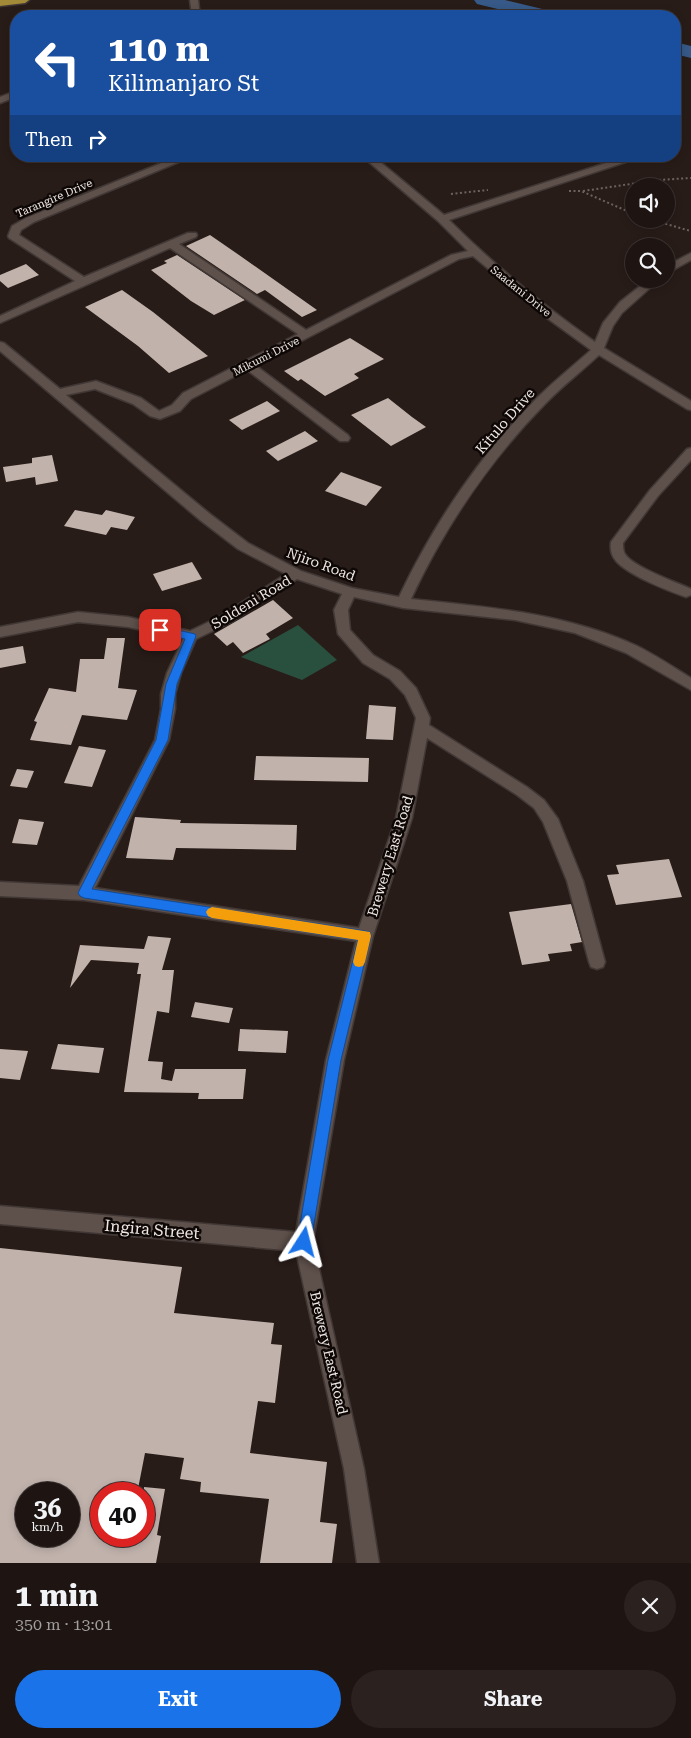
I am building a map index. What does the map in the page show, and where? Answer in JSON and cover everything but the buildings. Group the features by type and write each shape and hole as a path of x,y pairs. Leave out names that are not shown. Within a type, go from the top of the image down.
{"main road":[{"path":"0,2 25,0"}],"street":[{"name":"Tarangire Drive","path":"83,281 13,236 16,228 30,220 173,162"},
{"name":"Saadani Drive","path":"374,162 442,219 475,252 551,316 597,349 691,406"},
{"path":"442,219 620,162"},
{"path":"0,320 83,281 192,235"},
{"path":"171,244 307,335"},
{"name":"Mikumi Drive","path":"57,393 96,385 137,401 160,415 176,408 187,396 455,257 475,252"},
{"path":"675,266 691,256"},
{"name":"Kitulo Drive","path":"403,603 417,569 435,540 503,442 534,407 597,349 616,312 643,288"},
{"name":"Njiro Road","path":"0,345 205,518 243,546 296,574 350,592 403,603 515,615 578,629 631,649 691,685"},
{"path":"248,365 344,438"},
{"path":"686,592 631,565 621,558 616,549 617,542 654,493 691,452"},
{"name":"Soldeni Road","path":"191,636 226,619 296,574"},
{"name":"Brewery East Road","path":"350,592 341,610 343,631 368,659 395,675 411,692 423,718 404,818 365,936 335,1060 304,1242 354,1469 368,1563"},
{"path":"0,632 78,618 128,622 191,636 174,673 170,687 162,740 84,893"},
{"path":"422,728 522,791 539,804 550,819 576,881 597,962"},
{"path":"0,889 84,893 365,936"},
{"name":"Ingira Street","path":"0,1215 304,1242"}],"path":[{"path":"581,192 658,180 691,178"},
{"path":"675,227 691,231"}],"green space":[{"path":"298,625 337,660 302,680 241,657"}],"waterway":[{"path":"483,0 524,10"},
{"path":"681,50 691,52"}],"slow traffic":[{"path":"212,912 365,936 359,962"}],"route":[{"path":"160,630 191,636 174,673 168,694 168,709 162,740 84,893 365,936 335,1060 304,1242"}]}
